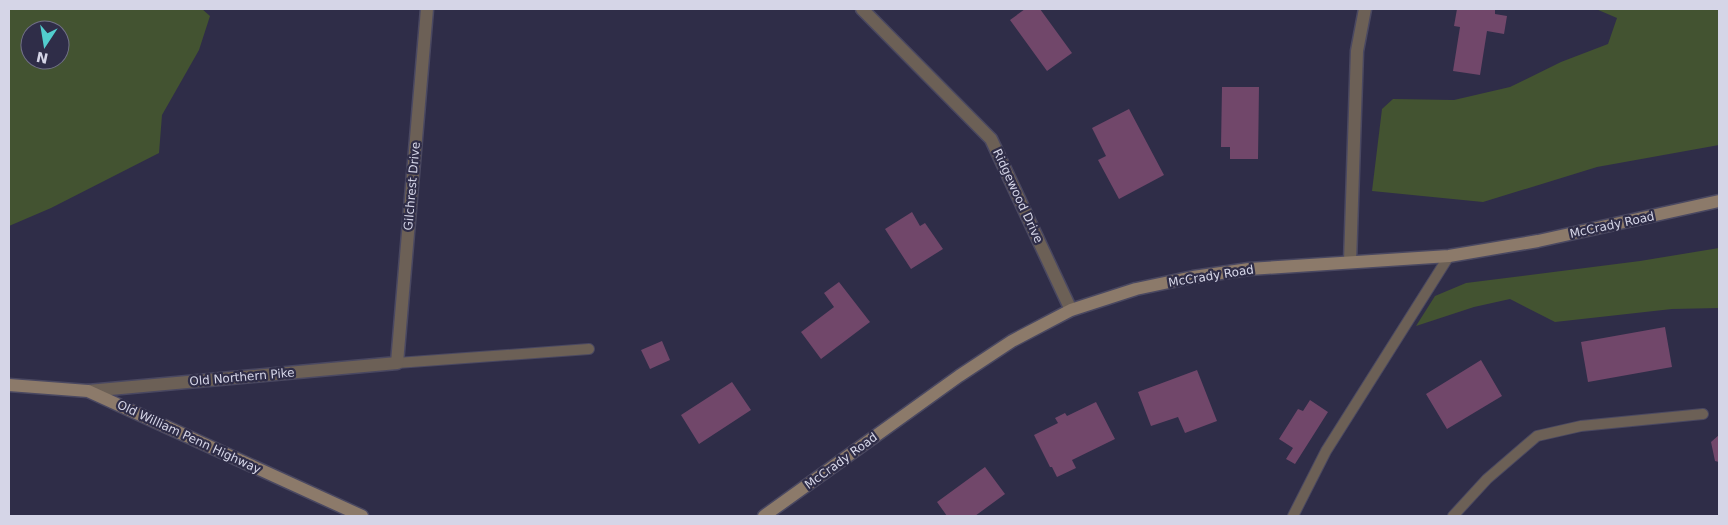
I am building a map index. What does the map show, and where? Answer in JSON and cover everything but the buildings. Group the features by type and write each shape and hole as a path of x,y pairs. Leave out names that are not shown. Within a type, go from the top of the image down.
{"main road":[{"name":"McCrady Road","path":"764,516 1012,340 1072,310 1136,289 1193,277 1249,269 1448,256 1538,241 1719,201"},
{"name":"Old William Penn Highway","path":"9,385 88,391 362,516"}],"street":[{"name":"Gilchrest Drive","path":"397,363 427,9"},
{"name":"Ridgewood Drive","path":"862,9 991,140 1072,310"},
{"path":"1350,262 1357,51 1365,9"},
{"name":"Old Northern Pike","path":"88,391 397,363"}],"lane":[{"path":"1293,516 1326,452 1448,256"},
{"path":"397,363 588,349"},
{"path":"1453,516 1487,479 1536,436 1581,426 1703,414"}],"green space":[{"path":"9,9 202,9 210,16 199,50 162,115 159,153 51,208 9,226"},
{"path":"1596,9 1719,9 1719,145 1597,167 1483,202 1372,191 1382,109 1393,99 1454,100 1510,87 1561,62 1608,44 1617,18"},
{"path":"1719,248 1719,308 1672,309 1555,322 1510,299 1474,307 1416,326 1435,296 1466,283 1640,261"}]}
